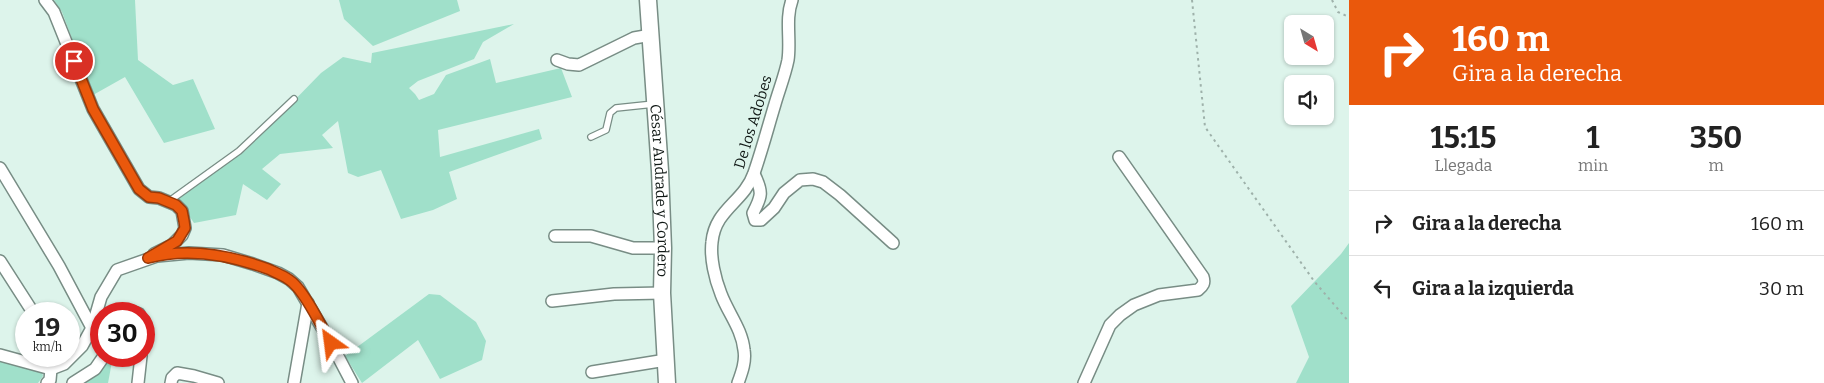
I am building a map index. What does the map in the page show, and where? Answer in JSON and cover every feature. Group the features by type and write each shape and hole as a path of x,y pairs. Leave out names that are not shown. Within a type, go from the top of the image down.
{"street":[{"path":"45,0 54,12 93,109 139,189 149,197 159,198 182,211 185,228 177,241 148,258"},
{"name":"César Andrade y Cordero","path":"648,0 660,171 663,248 662,293 667,383"},
{"name":"De los Adobes","path":"738,383 744,367 742,336 721,294 711,245 713,231 718,218 744,192 754,174 788,62 790,42 788,25 792,0"},
{"path":"558,60 568,64 579,65 634,38 651,35"},
{"path":"1084,383 1110,325 1120,315 1134,305 1159,294 1198,290 1204,282 1203,276 1178,238 1119,157"},
{"path":"0,168 59,266 90,324"},
{"path":"754,174 760,188 761,198 753,213 755,220 761,220 766,216 784,193 800,180 813,178 823,182 840,195 893,243"},
{"path":"555,236 591,236 633,248 663,248"},
{"path":"100,302 117,270 148,258 189,253 223,255 253,264 289,279 298,287 352,383"},
{"path":"0,261 26,302"},
{"path":"552,301 614,294 662,293"},
{"path":"294,383 308,303"},
{"path":"80,347 90,332"},
{"path":"0,355 51,369 50,380 47,383"},
{"path":"592,372 666,360"},
{"path":"73,383 96,367"},
{"path":"138,383 140,367"},
{"path":"171,383 172,378 177,373 218,383"}],"lane":[{"path":"168,202 239,151 294,98"},
{"path":"591,137 606,130 609,126 610,114 616,108 656,104"}],"path":[{"path":"1192,0 1205,127 1314,281 1349,322"},
{"path":"1332,0 1338,12 1349,16"}],"green space":[{"path":"54,0 135,0 138,60 173,85 193,79 215,129 164,143 125,77 93,95 62,12"},
{"path":"339,0 457,0 460,11 373,46 344,19"},
{"path":"514,24 483,42 474,59 418,81 409,88 419,100 434,94 446,75 490,59 496,83 561,68 572,97 438,130 440,157 539,129 542,139 449,172 457,199 433,210 401,219 381,170 358,177 348,173 338,121 322,135 333,148 280,154 262,169 281,184 267,200 243,184 236,215 194,223 178,199 246,150 321,73 343,57 371,63 372,53"},
{"path":"1349,243 1349,383 1296,383 1309,357 1291,306 1341,254"},
{"path":"429,294 440,295 476,322 486,341 482,360 440,379 418,340 362,383 345,356"},
{"path":"0,360 15,364 15,367 24,367 42,372 43,376 38,383 0,383"},
{"path":"93,367 111,367 108,383 73,383"}],"route":[{"path":"74,61 93,109 139,189 149,197 159,198 176,205 182,211 185,228 182,235 172,245 148,258 189,253 223,255 278,273 298,287 331,343"}]}
